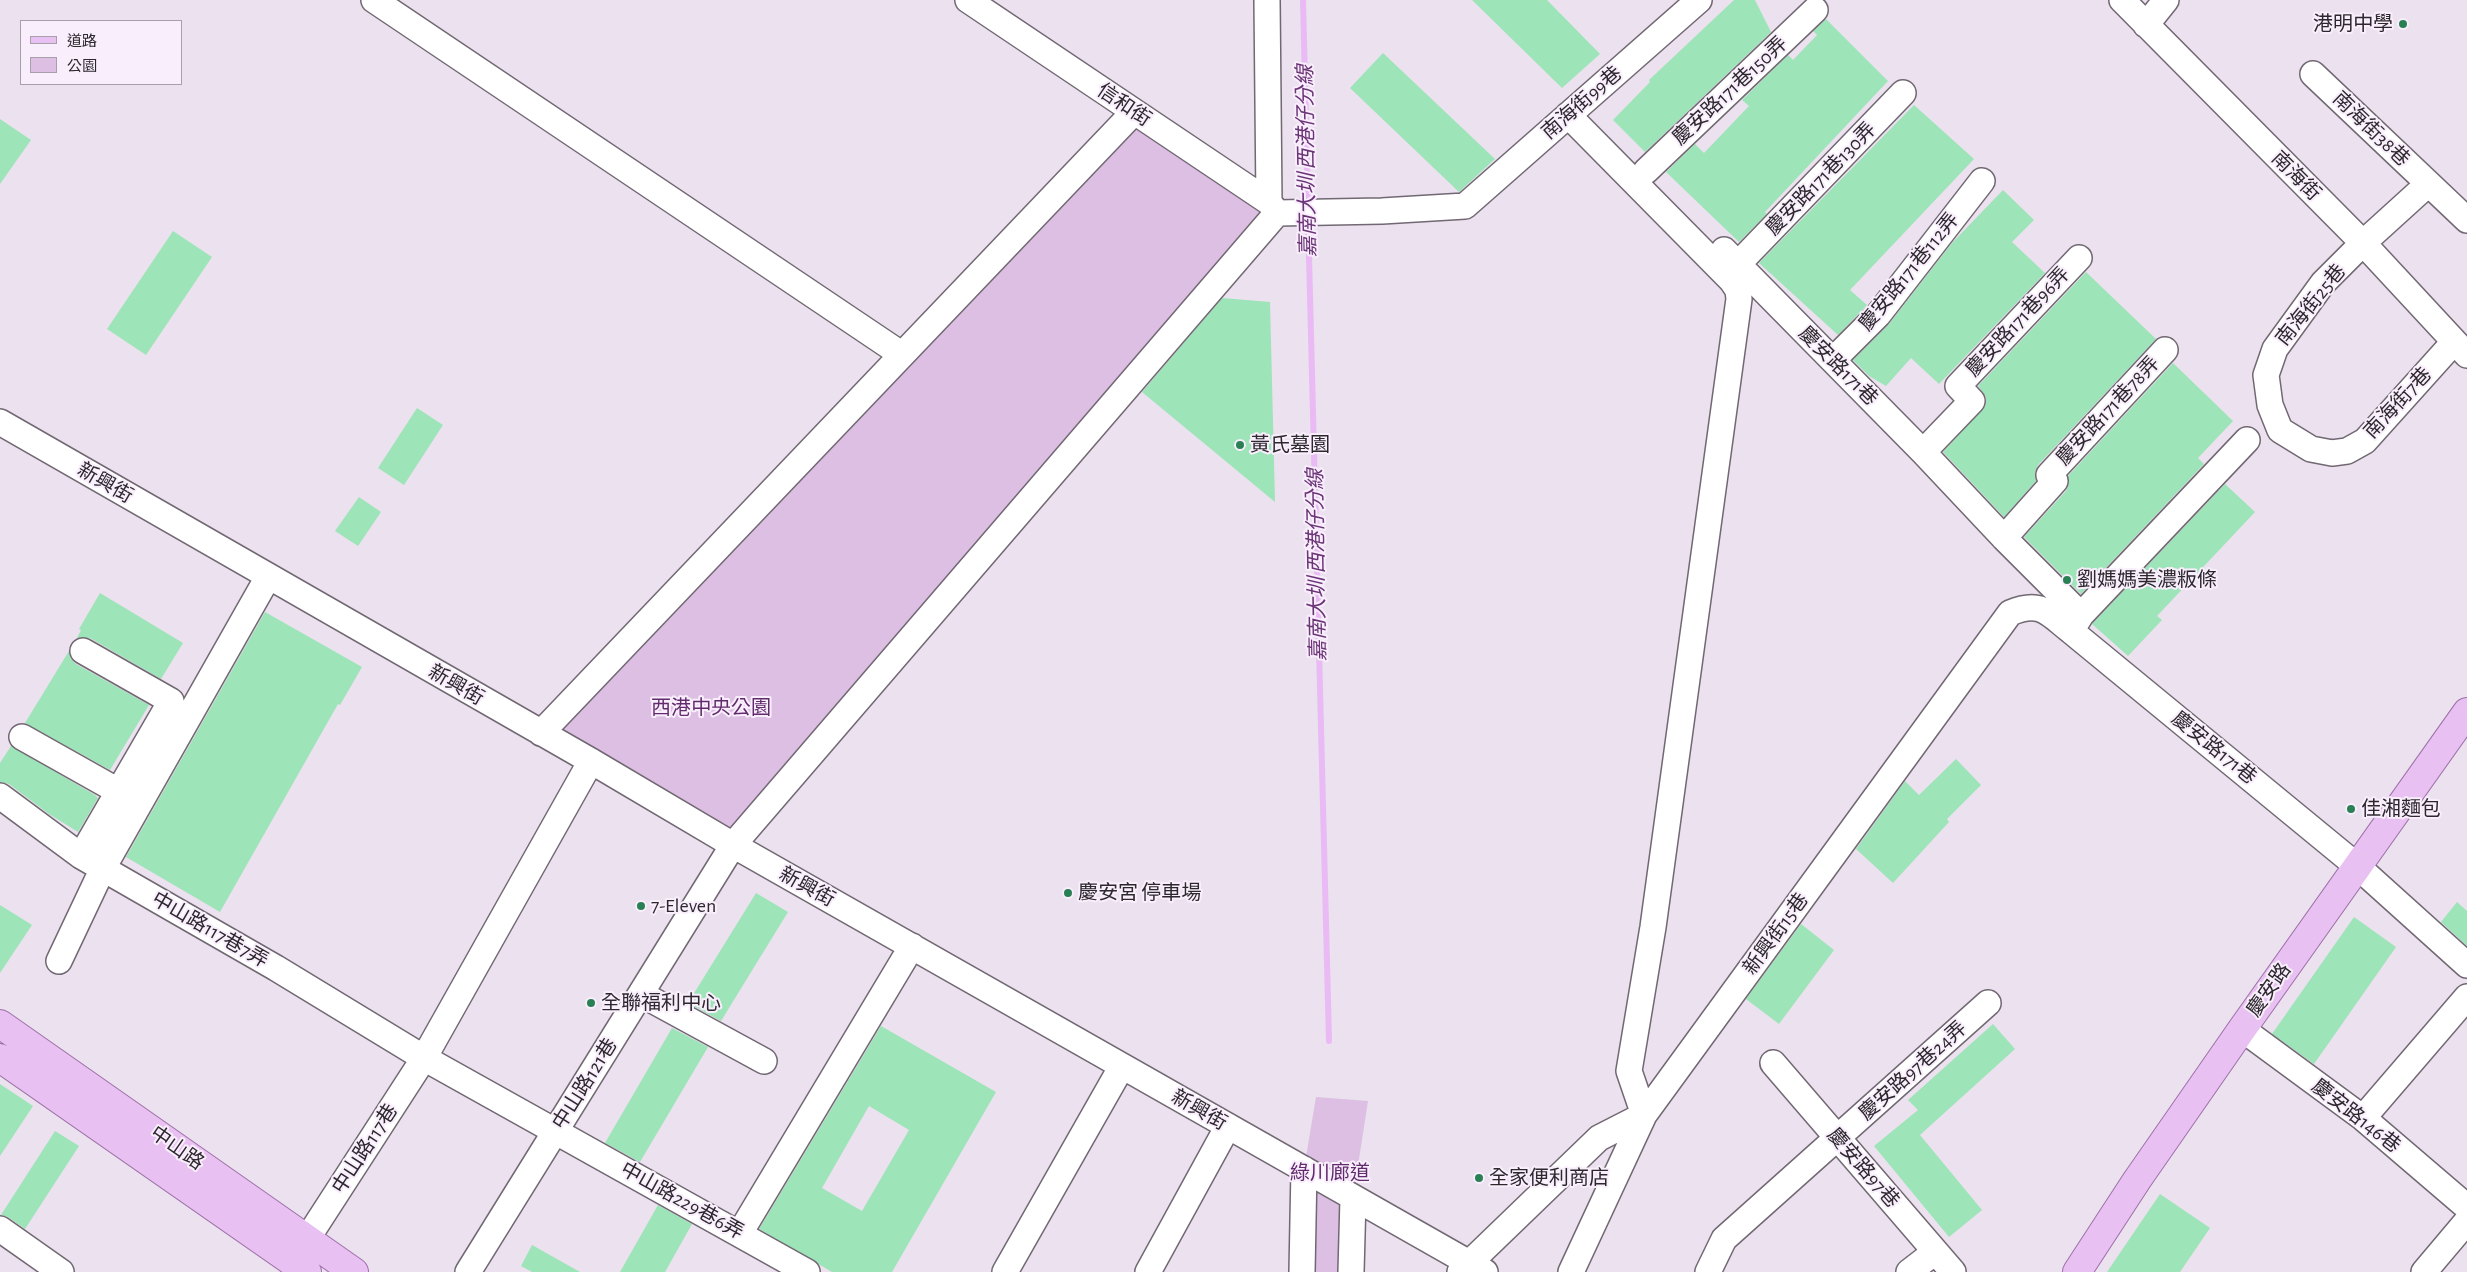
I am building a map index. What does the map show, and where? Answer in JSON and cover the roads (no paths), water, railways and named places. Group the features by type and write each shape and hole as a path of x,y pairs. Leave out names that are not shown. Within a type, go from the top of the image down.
{"main road":[{"name":"慶安路","path":"2077,1272 2137,1180 2242,1029 2357,866 2466,718"},
{"path":"2,1059 10,1031"},
{"name":"中山路","path":"10,1031 354,1272"},
{"name":"中山路","path":"2,1059 307,1272"}],"street":[{"path":"374,0 901,354"},
{"name":"信和街","path":"968,0 1273,207"},
{"path":"1267,0 1273,207"},
{"name":"南海街99巷","path":"1273,207 1332,211 1382,211 1465,206 1699,0"},
{"name":"南海街","path":"2122,0 2364,243 2460,349"},
{"path":"2146,25 2166,0"},
{"name":"慶安路171巷150弄","path":"1646,171 1815,10"},
{"name":"南海街38巷","path":"2313,74 2467,220"},
{"name":"慶安路171巷130弄","path":"1738,264 1904,93"},
{"path":"1471,1269 1599,1138 1644,1115 1629,1071 1653,927 1739,299 1732,282 1574,109"},
{"name":"慶安路171巷","path":"1574,109 1646,171 1923,452 2004,538 2076,623 2357,866 2467,964"},
{"path":"541,733 1134,112"},
{"name":"慶安路171巷112弄","path":"1833,360 1878,315 1982,181"},
{"name":"南海街38巷","path":"2364,243 2428,184"},
{"name":"中山路121巷","path":"468,1272 732,845 1273,207"},
{"name":"南海街25巷","path":"2280,430 2270,405 2266,374 2275,349 2323,284 2364,243"},
{"name":"慶安路171巷96弄","path":"1923,452 1972,401 1958,386 2079,258"},
{"name":"南海街7巷","path":"2280,430 2311,449 2332,453 2347,451 2365,441 2460,349"},
{"name":"慶安路171巷78弄","path":"2004,538 2055,481 2049,475 2165,350"},
{"name":"新興街","path":"0,422 591,761 732,845 1304,1169 1471,1269"},
{"path":"2076,623 2247,440"},
{"path":"59,961 103,868 268,577"},
{"name":"慶安路171巷","path":"2010,613 2025,607 2042,609 2076,623"},
{"name":"新興街15巷","path":"1571,1272 1644,1115 2010,613"},
{"path":"81,856 171,701 83,651"},
{"path":"22,737 118,791"},
{"name":"中山路117巷","path":"307,1239 424,1058 591,761"},
{"name":"中山路117巷7弄","path":"0,796 81,856 276,968 424,1058 555,1132"},
{"path":"740,1233 912,946"},
{"path":"641,994 764,1061"},
{"path":"2363,1118 2467,997"},
{"name":"慶安路97巷24弄","path":"1708,1272 1724,1239 1988,1003"},
{"name":"慶安路146巷","path":"2242,1029 2363,1118 2467,1207"},
{"name":"慶安路97巷","path":"1773,1063 1953,1272"},
{"path":"1005,1272 1122,1066"},
{"path":"1148,1272 1228,1126"},
{"name":"中山路229巷6弄","path":"555,1132 740,1233 807,1272"},
{"path":"1302,1272 1304,1169"},
{"path":"1351,1272 1353,1198"},
{"path":"2424,1272 2467,1221"},
{"path":"0,1229 61,1272"},
{"path":"1909,1272 1935,1252"}],"waterway":[{"name":"嘉南大圳 西港仔分線","path":"1303,0 1308,207"},
{"name":"嘉南大圳 西港仔分線","path":"1308,217 1329,1041"}],"place":[{"name":"港明中學","path":"2403,24"},
{"name":"黃氏墓園","path":"1240,445"},
{"name":"劉媽媽美濃粄條","path":"2067,580"},
{"name":"佳湘麵包","path":"2351,809"},
{"name":"慶安宮 停車場","path":"1068,893"},
{"name":"7-Eleven","path":"641,906"},
{"name":"全聯福利中心","path":"591,1003"},
{"name":"全家便利商店","path":"1479,1178"}],"park label":[{"name":"西港中央公園","path":"711,708"},
{"name":"綠川廊道","path":"1330,1173"}]}
